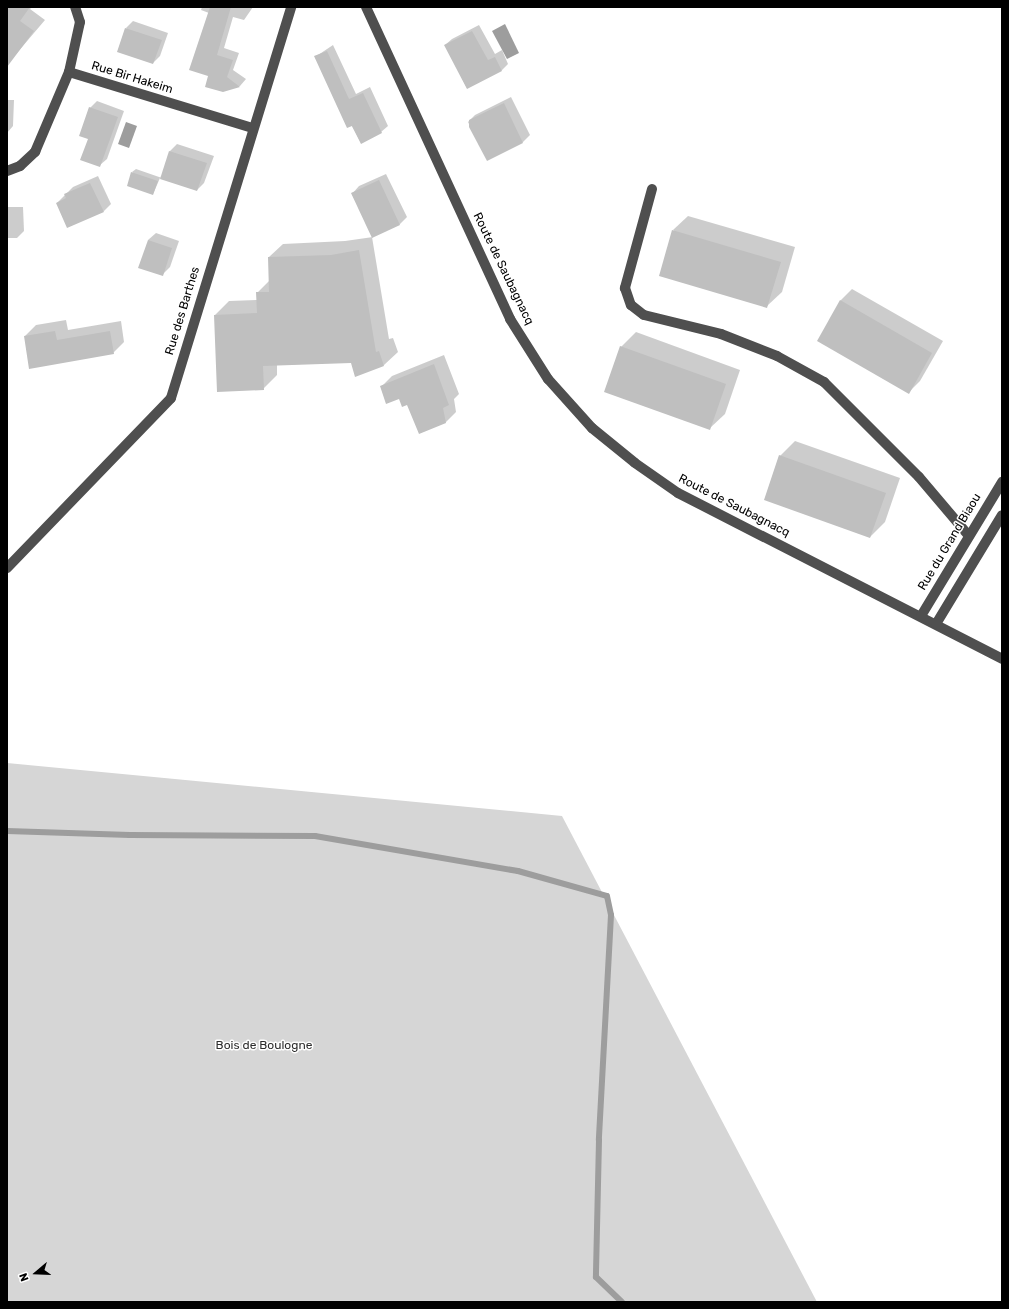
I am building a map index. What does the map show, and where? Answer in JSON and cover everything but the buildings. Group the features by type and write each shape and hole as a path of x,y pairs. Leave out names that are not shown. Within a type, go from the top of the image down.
{"street":[{"path":"7,171 20,166 36,152 69,72 80,22 75,7"},
{"name":"Rue des Barthes","path":"7,568 170,398 252,128 291,7"},
{"name":"Route de Saubagnacq","path":"366,7 510,319 548,379 592,428 635,463 678,493 921,616 1002,659"},
{"name":"Rue Bir Hakeim","path":"69,72 252,128"},
{"path":"652,189 626,288 631,305 644,315 721,334 777,356 824,382 919,477 969,536"},
{"name":"Rue du Grand Biaou","path":"921,616 1002,482"},
{"path":"936,624 1002,516"}],"green space":[{"name":"Bois de Boulogne","path":"7,763 562,816 817,1302 7,1302"}],"shaded area":[{"path":"505,24 519,53 507,59 492,31"},
{"path":"126,122 137,126 129,148 118,144"}],"waterway":[{"path":"7,831 130,835 315,836 518,871 607,896 611,915 599,1140 596,1277 622,1302"}]}
